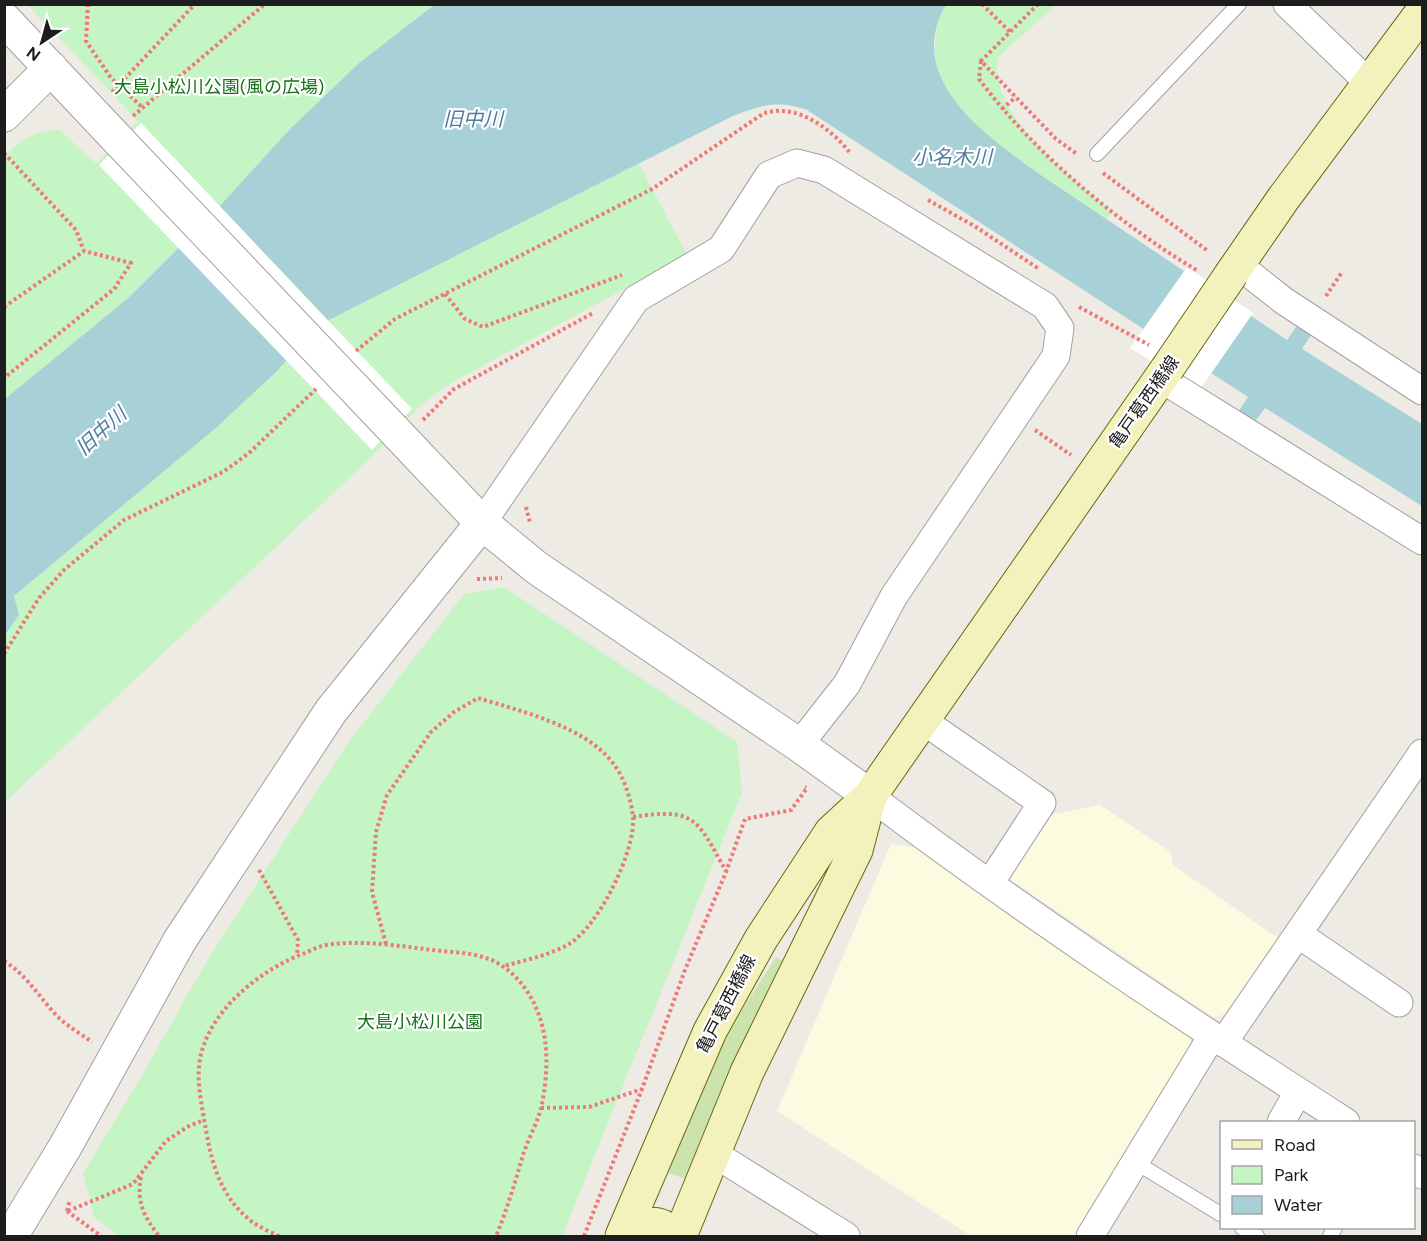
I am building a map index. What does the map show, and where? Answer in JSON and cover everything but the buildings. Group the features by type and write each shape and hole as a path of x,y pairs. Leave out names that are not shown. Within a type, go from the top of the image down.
{"main road":[{"name":"亀戸葛西橋線","path":"624,1236 654,1159 711,1031 761,939 831,832 870,796 1163,374 1221,266 1283,199 1422,12"},
{"name":"亀戸葛西橋線","path":"682,1235 713,1153 783,996 856,850 870,796"},
{"path":"654,1159 654,1178 657,1190 675,1203 684,1203 695,1197"},
{"path":"624,1236 636,1227 654,1224 682,1235"}],"street":[{"path":"1287,4 1370,84"},
{"path":"4,19 51,68 124,131 398,434 482,523 537,568 799,745 933,844 1217,1040 1344,1121"},
{"path":"4,115 51,68"},
{"path":"11,1236 40,1190 180,940 331,711 482,523 636,299 721,249 769,174 797,163 824,170 1045,306 1060,328 1056,356 894,596 846,684 799,745"},
{"path":"1221,266 1284,301 1422,391"},
{"path":"1163,374 1422,541"},
{"path":"922,720 1042,803 990,883"},
{"path":"1090,1236 1135,1162 1217,1040 1298,934 1422,753"},
{"path":"1298,934 1399,1003"},
{"path":"1282,1121 1298,1092"},
{"path":"713,1153 846,1236"}],"lane":[{"path":"1097,154 1239,4"},
{"path":"1135,1162 1220,1214"}],"path":[{"path":"88,4 86,41 111,78 142,107"},
{"path":"107,97 195,4"},
{"path":"124,131 142,107 265,4"},
{"path":"982,4 1010,32"},
{"path":"1038,4 981,62 979,79 1002,109 1041,151 1112,212 1158,247 1221,266"},
{"path":"981,62 1015,96 1002,109"},
{"path":"4,153 76,230 84,251"},
{"path":"348,359 372,336 395,319 652,189"},
{"path":"1193,240 1221,266"},
{"path":"4,307 84,251 131,263 114,289 4,378"},
{"path":"445,294 465,319 483,327 632,271"},
{"path":"1325,297 1342,272"},
{"path":"398,434 454,389 594,312"},
{"path":"4,654 39,598 64,570 124,520 223,472 249,453 316,388"},
{"path":"470,582 479,578 501,578 511,584"},
{"path":"387,944 372,892 376,832 387,795 431,732 454,712 478,698 556,724 589,740 612,762 626,787 633,817 632,832 621,870 604,906 586,930 570,944 538,957 503,966"},
{"path":"584,1236 745,819 791,810 807,788 797,782"},
{"path":"633,817 663,812 686,817 700,827 726,872"},
{"path":"251,877 257,867 298,940 297,956"},
{"path":"279,1236 252,1222 232,1203 216,1176 204,1120 199,1073 201,1054 218,1020 246,987 268,970 324,945 359,942 460,952 485,958 503,966 535,1001 545,1041 546,1068 541,1108 496,1236"},
{"path":"4,961 32,984 59,1018 115,1058"},
{"path":"541,1108 589,1107 642,1089"},
{"path":"67,1211 133,1184 166,1141 189,1126 204,1120"},
{"path":"142,1174 138,1191 146,1219 159,1236"},
{"path":"67,1211 72,1189"},
{"path":"40,1190 101,1236"}],"shaded area":[{"path":"1100,805 1171,852 1173,865 1279,939 1233,1013 1213,1017 1002,874 1040,817"},
{"path":"891,844 914,847 1189,1037 1194,1052 1079,1236 971,1236 777,1111"}],"green space":[{"name":"大島小松川公園(風の広場)","path":"28,5 434,5 359,63 289,130 208,219 127,299 5,399 4,157 16,145 29,137 51,130 60,130 96,164 138,121"},
{"path":"946,5 1056,5 999,56 998,78 1005,100 1018,122 1056,163 1112,212 1106,220 1004,149 967,117 952,99 940,77 935,52 937,28"},
{"path":"639,164 687,255 451,383 422,404 361,467 5,802 4,635 19,615 14,596 117,510 317,326"},
{"name":"大島小松川公園","path":"504,587 737,742 742,793 562,1236 119,1236 94,1217 83,1173 208,959 348,743 464,594"},
{"path":"776,957 782,961 740,1049 688,1180 663,1171 709,1062"}],"water":[{"name":"旧中川","path":"434,5 946,5 935,32 935,58 943,82 958,104 977,125 998,144 1042,176 1287,340 1298,324 1313,332 1302,349 1422,424 1422,506 1265,408 1254,423 1238,412 1248,397 807,110 787,105 770,105 733,116 317,326 277,371 217,427 14,596 19,615 5,635 5,399 127,299 208,219 289,130 359,63"}],"pier":[{"path":"141,123 412,409 372,450 99,165"},
{"path":"1187,267 1253,313 1199,391 1130,348"}],"water label":[{"name":"小名木川","path":"952,157"}]}
